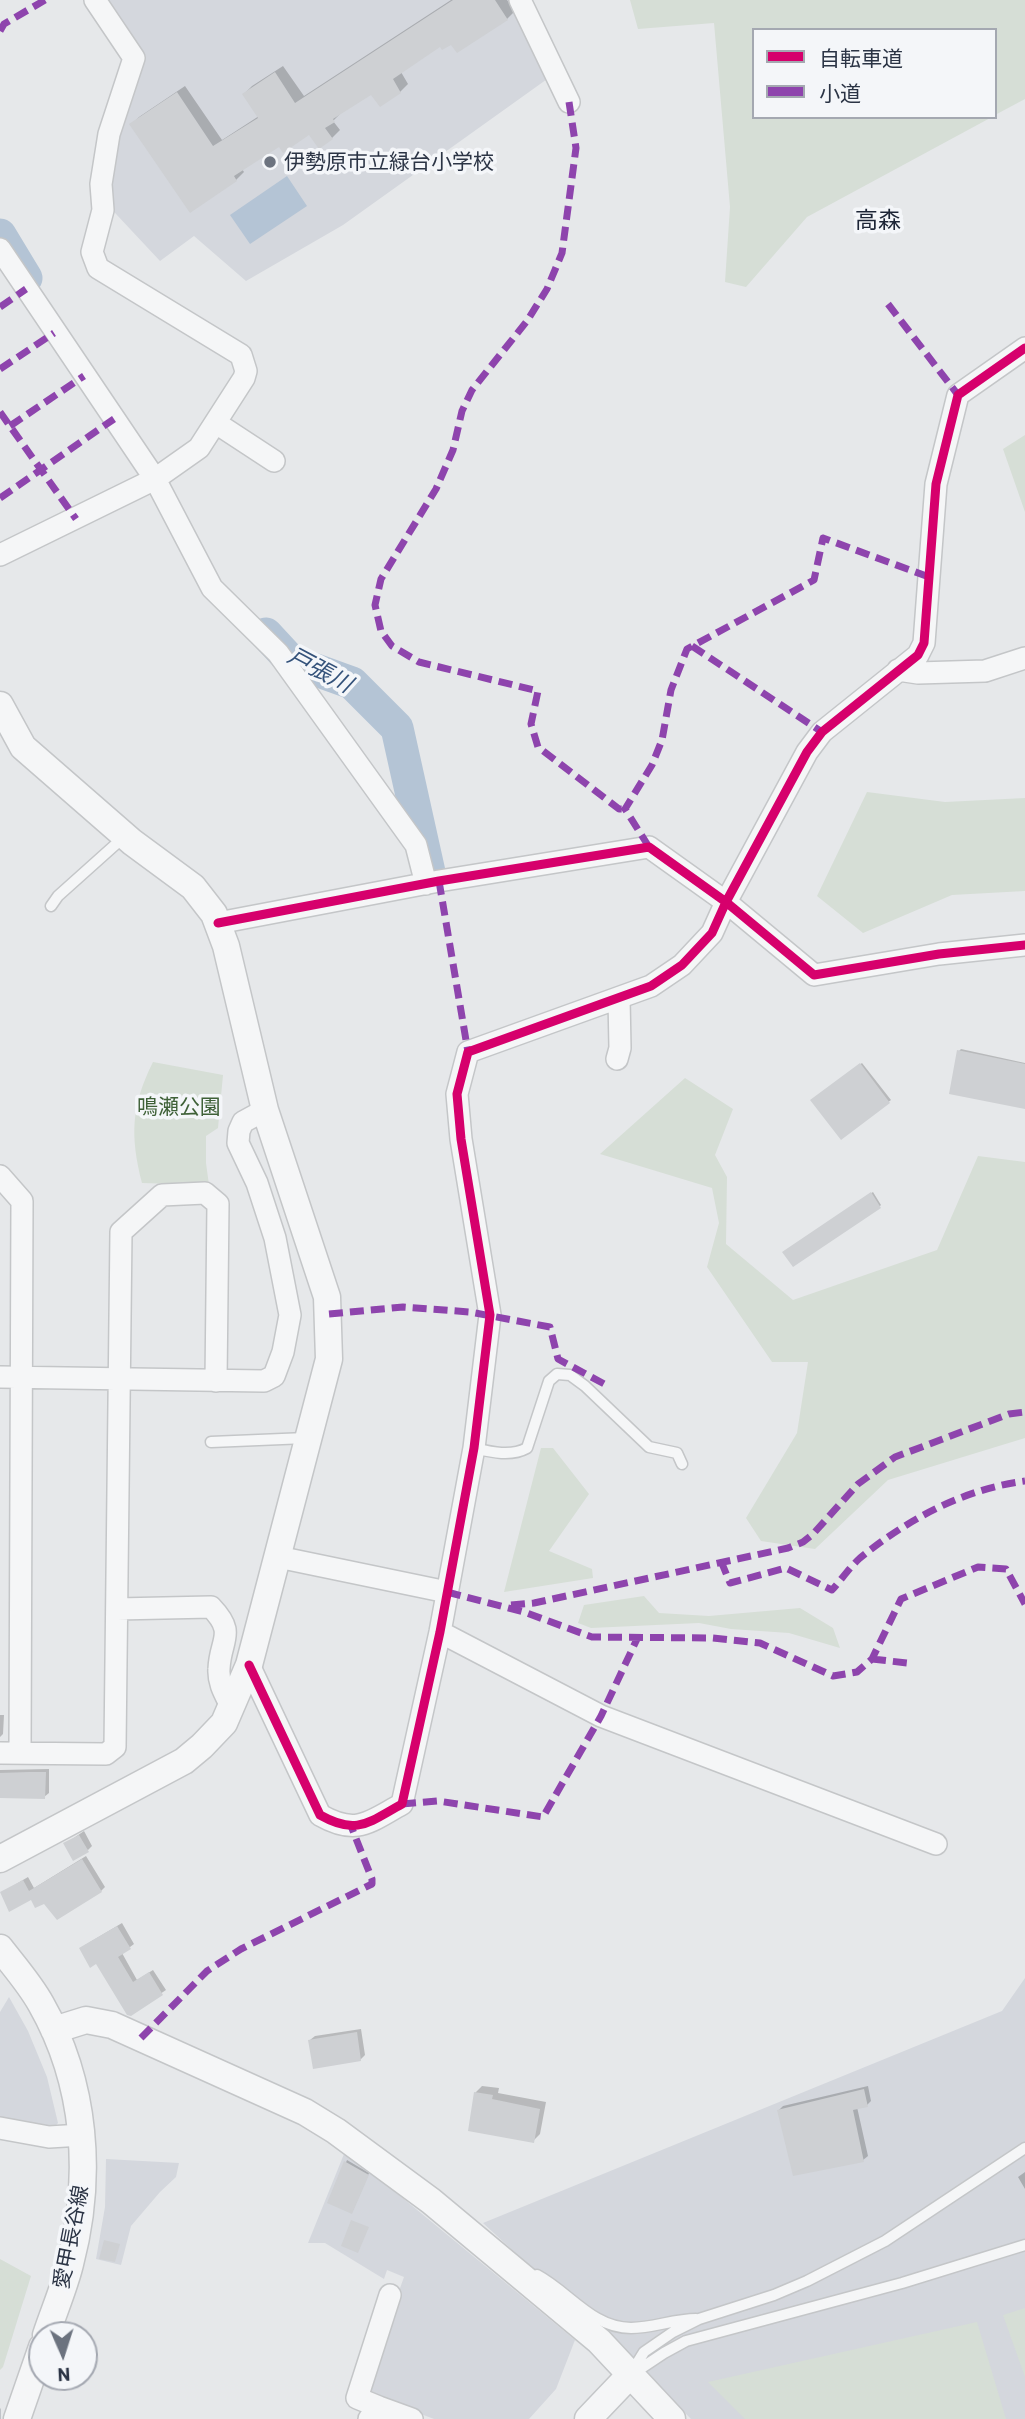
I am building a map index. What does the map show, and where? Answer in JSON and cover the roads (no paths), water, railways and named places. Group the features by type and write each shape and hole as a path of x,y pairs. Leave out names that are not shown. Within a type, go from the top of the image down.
{"street":[{"path":"0,555 155,479 200,448 246,371 242,355 98,268 92,252 103,210 101,184 109,134 134,58 95,0"},
{"path":"520,0 569,102"},
{"path":"0,249 155,479 212,588 278,653 416,845 426,884"},
{"path":"249,1665 320,1815 333,1823 362,1826 402,1804 440,1632 474,1448 490,1315 461,1139 457,1094 468,1052 651,986 682,965 712,933 807,752 822,732 918,655 924,643 936,484 958,395 1025,348"},
{"path":"216,423 274,461"},
{"path":"898,670 918,673 985,671 1025,658"},
{"path":"0,705 23,747 125,836 193,887 218,923 226,946 265,1110 327,1297 329,1359 249,1665 224,1723 184,1760 0,1859"},
{"path":"218,923 426,884 649,847 726,902 814,975 939,954 1025,945"},
{"path":"617,1059 620,1048 620,998"},
{"path":"0,1377 264,1381 274,1376 283,1352 290,1315 275,1238 257,1183 238,1143 243,1122 265,1110"},
{"path":"0,1176 22,1201 22,1378 10,1753 106,1754 116,1747 121,1232 162,1195 205,1193 218,1204 216,1381"},
{"path":"278,1557 447,1592"},
{"path":"117,1609 211,1607 224,1620 226,1636 219,1669 221,1687 231,1706"},
{"path":"440,1632 601,1716 936,1844"},
{"name":"愛甲長谷線","path":"0,1948 41,2003 54,2030 67,2062 82,2135 83,2199 70,2263 51,2321"},
{"path":"54,2030 86,2020 112,2025 305,2112 380,2163 494,2253 599,2341 672,2419"},
{"path":"0,2128 49,2137 82,2135"},
{"path":"390,2295 357,2398 374,2413 412,2419"},
{"path":"588,2419 629,2376"},
{"path":"17,2419 28,2387"}],"lane":[{"path":"51,906 58,896 125,836"},
{"path":"474,1448 496,1453 520,1452 527,1448 549,1381 556,1374 570,1375 649,1447 677,1453 682,1464"},
{"path":"211,1442 308,1438"},
{"path":"629,2376 644,2353 673,2332 699,2319 774,2295 807,2281 885,2241 1025,2148"},
{"path":"629,2376 686,2341 902,2283 1025,2245"},
{"path":"494,2253 552,2283 603,2322 631,2328 679,2319 699,2319"}],"water":[{"path":"287,176 307,206 250,244 230,215"}],"waterway":[{"name":"戸張川","path":"0,235 26,278"},
{"name":"戸張川","path":"266,634 291,661 352,683 397,728 429,872"}],"place":[{"name":"伊勢原市立緑台小学校","path":"270,162"}],"district":[{"name":"高森","path":"878,220"}],"park label":[{"name":"鳴瀬公園","path":"179,1107"}]}
